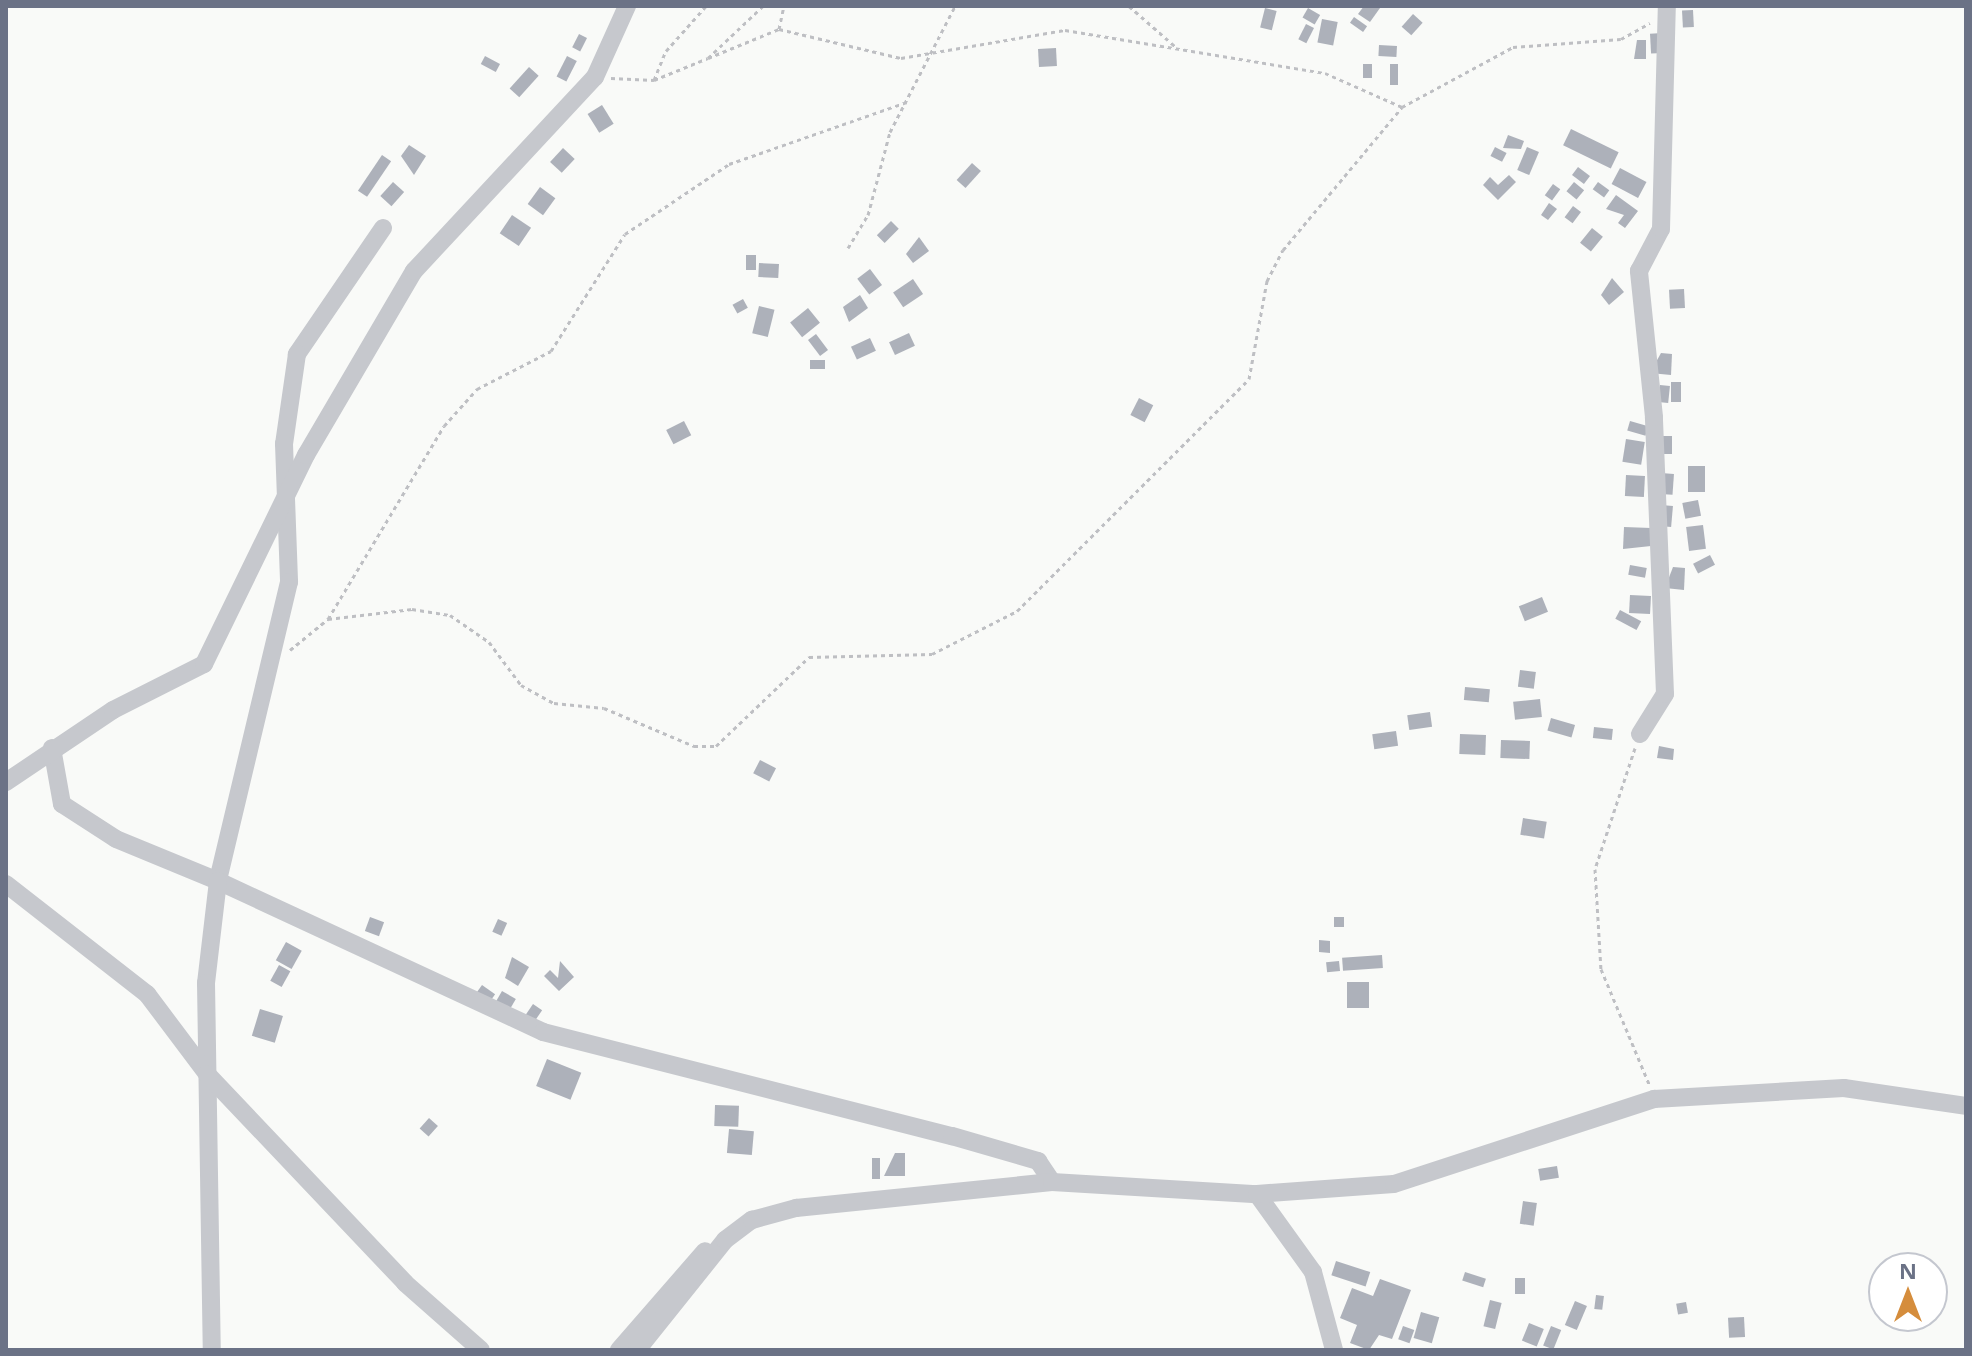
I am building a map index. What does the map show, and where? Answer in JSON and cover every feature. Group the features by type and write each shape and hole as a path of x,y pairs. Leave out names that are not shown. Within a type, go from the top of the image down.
{"street":[{"path":"6,782 52,748 204,664 283,515 306,455 414,271 595,77 627,6"},
{"path":"1640,734 1665,694 1654,417 1639,271 1661,229 1671,31 1667,6"},
{"path":"212,1350 206,983 218,881 275,662 289,582 283,515 297,354 383,228"},
{"path":"52,748 62,804 116,839 218,881 543,1032 1038,1161 1052,1182"},
{"path":"6,884 147,994 207,1074 405,1283 481,1350"},
{"path":"619,1350 673,1281 752,1220 796,1208 1052,1182 1257,1194 1394,1184 1654,1099 1844,1088 1966,1106"},
{"path":"1257,1194 1313,1272 1334,1350"},
{"path":"637,1350 725,1240"}],"path":[{"path":"654,80 666,51 706,6"},
{"path":"708,58 763,6"},
{"path":"779,29 784,6"},
{"path":"848,248 868,215 874,173 955,6"},
{"path":"1129,6 1176,47"},
{"path":"328,619 412,609 450,615 489,642 521,685 554,703 604,708 694,746 716,746 809,657 932,654 1017,611 1249,379 1267,281 1283,250 1402,107 1513,47 1621,39 1652,21 1671,31"},
{"path":"595,77 654,80 779,29 901,58 1065,30 1325,73 1402,107"},
{"path":"275,662 328,619 444,426 477,389 551,351 625,234 729,164 907,102"},
{"path":"1640,734 1595,869 1601,969 1654,1099"}],"building":[{"path":"1364,6 1380,8 1370,22 1358,14"},
{"path":"1265,8 1277,11 1272,30 1260,27"},
{"path":"1308,8 1320,15 1315,25 1302,18"},
{"path":"1693,10 1694,27 1683,28 1682,11"},
{"path":"1413,14 1423,23 1411,35 1402,27"},
{"path":"1354,17 1367,26 1363,32 1350,23"},
{"path":"1322,19 1338,22 1333,46 1317,43"},
{"path":"1306,24 1314,28 1306,43 1298,39"},
{"path":"1662,33 1663,53 1651,54 1650,34"},
{"path":"579,34 587,38 580,51 572,47"},
{"path":"1637,40 1646,40 1646,59 1634,59"},
{"path":"1379,45 1397,46 1396,57 1378,56"},
{"path":"1056,48 1057,66 1039,67 1038,49"},
{"path":"485,56 500,64 496,72 481,64"},
{"path":"567,56 577,61 566,81 557,76"},
{"path":"1363,64 1372,64 1372,78 1363,78"},
{"path":"1390,64 1398,64 1398,85 1390,85"},
{"path":"529,67 539,76 519,97 510,89"},
{"path":"602,105 614,124 599,133 588,114"},
{"path":"1571,129 1619,152 1611,168 1563,145"},
{"path":"1508,135 1524,141 1521,149 1503,148"},
{"path":"409,145 426,156 414,175 401,156"},
{"path":"1495,147 1507,153 1502,162 1490,156"},
{"path":"1527,147 1539,152 1529,175 1517,170"},
{"path":"563,148 575,159 562,173 550,162"},
{"path":"382,155 391,161 367,197 358,191"},
{"path":"972,163 981,171 966,188 957,180"},
{"path":"1578,167 1590,176 1584,184 1572,175"},
{"path":"1620,168 1646,182 1638,198 1612,184"},
{"path":"1509,175 1516,182 1498,200 1483,185 1490,177 1498,185"},
{"path":"393,182 404,192 391,206 380,196"},
{"path":"1574,182 1584,190 1577,200 1566,191"},
{"path":"1598,182 1609,190 1604,198 1593,189"},
{"path":"1553,184 1560,189 1552,201 1545,195"},
{"path":"540,187 555,198 543,215 528,204"},
{"path":"1616,195 1638,211 1625,228 1618,223 1624,215 1606,209"},
{"path":"1549,203 1557,209 1548,220 1541,215"},
{"path":"1573,206 1581,212 1573,223 1565,217"},
{"path":"512,215 531,228 519,246 500,233"},
{"path":"891,221 899,229 885,243 877,235"},
{"path":"1592,228 1603,237 1591,252 1580,243"},
{"path":"919,237 929,251 913,263 906,254"},
{"path":"746,255 756,255 756,270 746,270"},
{"path":"759,263 779,264 778,278 758,277"},
{"path":"870,269 882,285 869,295 857,279"},
{"path":"1612,278 1624,292 1609,305 1601,295"},
{"path":"913,279 923,294 903,307 893,292"},
{"path":"1684,289 1685,308 1670,309 1669,290"},
{"path":"860,295 868,308 849,322 843,307"},
{"path":"743,299 748,308 737,314 733,305"},
{"path":"759,306 775,310 768,337 752,333"},
{"path":"808,308 820,323 802,337 790,322"},
{"path":"909,333 915,346 895,355 889,342"},
{"path":"816,334 828,350 820,356 808,340"},
{"path":"870,338 876,351 857,360 851,347"},
{"path":"1661,353 1672,354 1671,375 1650,373"},
{"path":"810,360 825,360 825,369 810,369"},
{"path":"1671,382 1681,382 1681,402 1671,402"},
{"path":"1660,385 1670,386 1668,403 1658,402"},
{"path":"1139,398 1153,405 1145,422 1130,415"},
{"path":"684,421 691,435 673,444 666,430"},
{"path":"1630,421 1648,426 1646,436 1627,431"},
{"path":"1657,436 1672,436 1672,454 1657,454"},
{"path":"1626,439 1645,442 1641,465 1622,462"},
{"path":"1688,466 1705,466 1705,492 1688,492"},
{"path":"1661,473 1674,474 1673,495 1660,494"},
{"path":"1626,475 1645,476 1644,497 1625,496"},
{"path":"1698,500 1701,516 1685,519 1682,503"},
{"path":"1661,505 1673,506 1671,527 1659,526"},
{"path":"1703,525 1706,549 1689,551 1686,527"},
{"path":"1624,527 1651,528 1651,546 1623,549"},
{"path":"1710,555 1715,565 1698,573 1693,564"},
{"path":"1630,565 1647,568 1645,578 1628,575"},
{"path":"1673,567 1685,568 1684,590 1665,588"},
{"path":"1630,595 1651,596 1650,614 1629,613"},
{"path":"1542,597 1548,612 1525,621 1519,606"},
{"path":"1620,610 1641,621 1636,630 1615,619"},
{"path":"1520,670 1536,672 1534,689 1518,687"},
{"path":"1465,687 1490,689 1489,702 1464,700"},
{"path":"1540,699 1542,717 1515,720 1513,702"},
{"path":"1430,712 1432,727 1409,730 1407,715"},
{"path":"1551,718 1575,725 1571,737 1547,730"},
{"path":"1594,727 1613,729 1612,740 1593,738"},
{"path":"1396,731 1398,746 1374,749 1372,734"},
{"path":"1460,734 1486,735 1485,755 1459,754"},
{"path":"1501,740 1530,741 1529,759 1500,758"},
{"path":"1659,746 1674,749 1673,760 1657,758"},
{"path":"760,760 776,768 769,782 753,773"},
{"path":"1523,818 1547,822 1544,839 1520,835"},
{"path":"370,917 384,922 379,936 365,931"},
{"path":"1334,917 1344,917 1344,927 1334,927"},
{"path":"498,919 507,923 501,936 492,932"},
{"path":"1319,940 1330,941 1330,953 1319,952"},
{"path":"286,942 302,951 292,969 276,960"},
{"path":"1382,955 1383,968 1343,971 1342,958"},
{"path":"512,957 529,967 518,986 505,978"},
{"path":"560,961 574,977 559,991 544,976 550,970 558,978"},
{"path":"1339,961 1340,971 1327,972 1326,962"},
{"path":"279,965 290,971 282,987 270,981"},
{"path":"1347,982 1369,982 1369,1008 1347,1008"},
{"path":"482,985 495,994 488,1004 475,995"},
{"path":"502,991 516,999 507,1014 494,1006"},
{"path":"533,1004 542,1010 535,1021 526,1015"},
{"path":"260,1009 283,1016 275,1043 252,1036"},
{"path":"547,1059 581,1073 570,1100 536,1086"},
{"path":"715,1105 739,1106 738,1127 714,1126"},
{"path":"429,1118 438,1126 429,1136 420,1128"},
{"path":"729,1129 754,1131 752,1155 727,1153"},
{"path":"895,1153 905,1153 905,1176 884,1176"},
{"path":"872,1158 880,1158 880,1179 872,1179"},
{"path":"1557,1166 1559,1178 1540,1181 1538,1169"},
{"path":"1523,1201 1537,1203 1534,1226 1520,1224"},
{"path":"1336,1261 1370,1272 1366,1286 1331,1275"},
{"path":"1465,1272 1486,1279 1483,1287 1462,1281"},
{"path":"1515,1278 1525,1278 1525,1294 1515,1294"},
{"path":"1380,1279 1411,1290 1392,1339 1379,1335 1369,1350 1350,1343 1357,1325 1340,1318 1352,1288 1373,1296"},
{"path":"1596,1295 1604,1296 1602,1310 1594,1309"},
{"path":"1490,1300 1502,1303 1495,1329 1483,1326"},
{"path":"1575,1301 1587,1306 1577,1330 1565,1325"},
{"path":"1686,1302 1688,1313 1678,1315 1676,1304"},
{"path":"1421,1312 1439,1317 1432,1343 1414,1338"},
{"path":"1744,1317 1745,1337 1729,1338 1728,1318"},
{"path":"1529,1323 1544,1329 1537,1347 1522,1341"},
{"path":"1403,1326 1414,1330 1409,1343 1398,1339"},
{"path":"1551,1326 1561,1330 1553,1350 1543,1345"}]}
